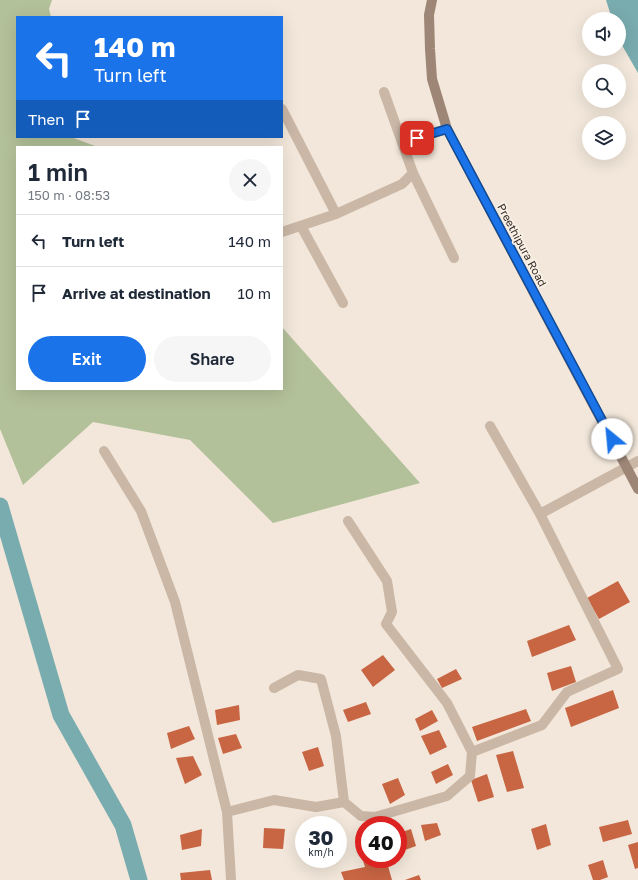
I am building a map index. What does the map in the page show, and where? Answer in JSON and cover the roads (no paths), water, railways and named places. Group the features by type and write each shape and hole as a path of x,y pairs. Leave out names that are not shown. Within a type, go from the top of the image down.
{"street":[{"name":"Preethipura Road","path":"432,0 429,15 432,79 447,129 638,489"},
{"path":"384,92 413,173 454,258"},
{"path":"283,111 336,214"},
{"path":"402,142 447,129"},
{"path":"283,232 336,214 402,184 413,173"},
{"path":"301,226 343,303"},
{"path":"472,752 542,725 567,692 618,669 540,514 490,426"},
{"path":"104,451 141,511 176,602 227,812 231,880"},
{"path":"540,514 638,461"},
{"path":"274,688 298,675 321,679 336,736 344,802 361,816 375,817 447,796 470,776 472,752 448,703 386,624 392,612 386,582 348,521"},
{"path":"227,812 274,800 316,807 344,802"}],"water":[{"path":"606,0 638,0 638,73 626,52 626,12 610,12"}],"waterway":[{"path":"0,506 61,715 123,825 139,880"}]}
